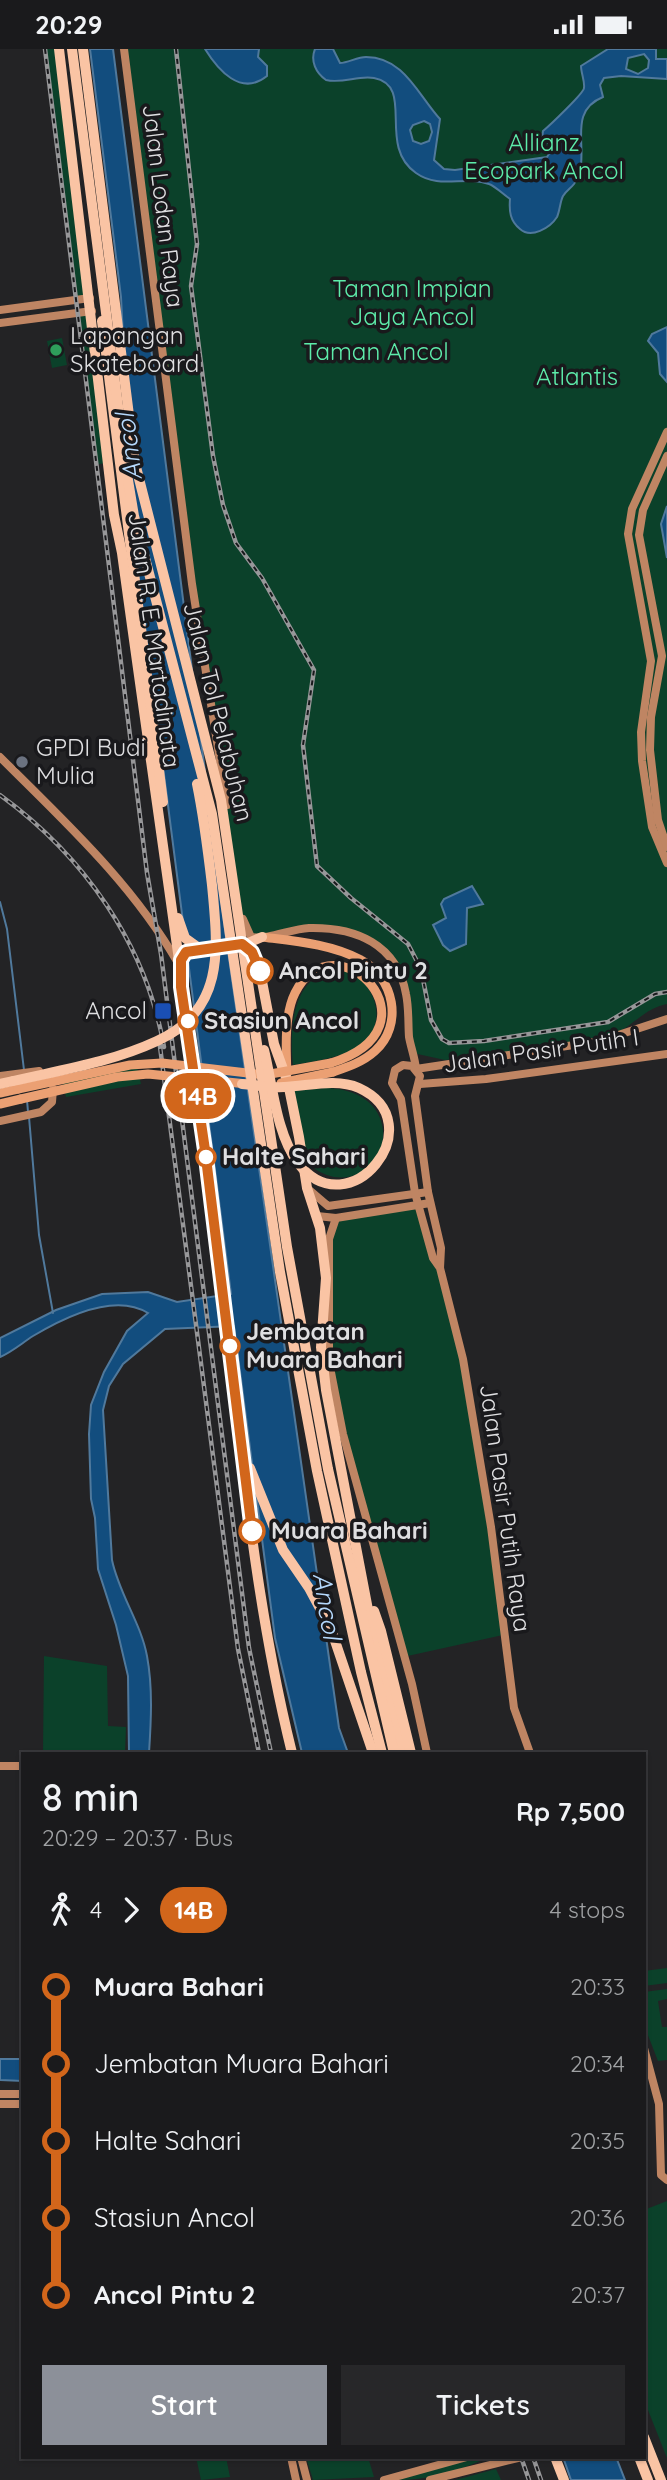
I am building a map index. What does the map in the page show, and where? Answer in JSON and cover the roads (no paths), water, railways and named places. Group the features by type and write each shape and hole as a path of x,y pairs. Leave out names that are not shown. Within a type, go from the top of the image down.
{"highway":[{"name":"Jalan R. E. Martadinata","path":"59,49 114,515 122,553 181,960 181,987 268,1645 292,1752"},
{"name":"Jalan R. E. Martadinata","path":"70,49 179,926 185,938 199,948"},
{"name":"Jalan Tol Pelabuhan","path":"70,49 134,516 212,814 280,1272 317,1471 382,1752"},
{"name":"Jalan Tol Pelabuhan","path":"83,49 135,463 171,613 212,755 236,888 287,1247 328,1469 394,1752"},
{"path":"0,1084 127,1053 159,1041 190,1020 209,991 217,955 217,932 202,808 180,696"},
{"path":"181,960 199,948 242,944 262,937"},
{"path":"242,944 258,964 274,1044 288,1083 307,1188 317,1216 326,1278 322,1361 366,1590 402,1752"},
{"path":"242,1084 268,1087 282,1087 338,1083 356,1087 371,1096 384,1113 389,1138 384,1155 372,1171 343,1183 322,1181 297,1162 280,1117 276,1098 272,1085 247,976"},
{"path":"240,1438 283,1550 309,1587 331,1629 373,1752"},
{"path":"366,1590 381,1631 411,1752"},
{"path":"646,2445 660,2480"},
{"path":"556,2459 564,2480"},
{"path":"638,2459 647,2480"}],"main road":[{"path":"0,1093 19,1094 148,1074 242,1084 281,1083 367,1058 382,1044 392,1015 388,987 376,971 350,955 262,937"},
{"path":"0,1104 19,1094 130,1065 162,1063 265,1075 332,1067 365,1047 376,1034 381,1018 381,1003 374,987 356,971 341,966 316,972 296,992 288,1032 288,1083"}],"street":[{"name":"Jalan Lodan Raya","path":"124,49 192,584 244,925 251,937 262,937"},
{"path":"0,310 90,298"},
{"path":"35,305 36,318"},
{"path":"0,323 92,311"},
{"path":"667,432 629,519 629,553 651,661 641,732 642,761 652,827 667,863"},
{"path":"667,456 640,522 641,552 662,656 651,717 650,750 658,820 667,847"},
{"path":"629,519 640,522"},
{"path":"0,757 110,869 152,918 181,960"},
{"name":"Jalan Pasir Putih Raya","path":"262,937 299,929 340,929 364,936 383,948 395,963 404,983 420,1084 415,1096 428,1192 441,1248 440,1268 463,1359 491,1527 514,1708 530,1752"},
{"name":"Jalan Pasir Putih I","path":"416,1069 600,1041 667,1019"},
{"name":"Jalan Pasir Putih I","path":"420,1084 486,1079 667,1054"},
{"name":"Jalan Pasir Putih Raya","path":"416,1069 408,1065 398,1067 391,1078 401,1099 415,1193 433,1258 440,1268"},
{"path":"0,1076 37,1071 49,1077 52,1102 41,1112 0,1121"},
{"path":"307,1188 328,1206 428,1192"},
{"path":"317,1216 335,1218 430,1203"},
{"path":"335,1218 329,1239 331,1302 328,1355 337,1410 412,1684 427,1752"},
{"path":"354,1530 368,1526"},
{"path":"0,1766 21,1766"},
{"path":"646,2055 659,2104 661,2175 667,2180"},
{"path":"0,2094 21,2094"},
{"path":"0,2103 21,2104"},
{"path":"659,2154 667,2163"},
{"path":"291,2459 296,2480"},
{"path":"302,2459 307,2480"},
{"path":"384,2480 460,2459"},
{"path":"430,2480 482,2462 507,2459"}],"water":[{"path":"90,49 113,49 226,937 339,1728 348,1752 302,1752 275,1638 234,1326 165,1329 123,1364 109,1386 103,1410 112,1560 144,1644 149,1668 149,1752 129,1752 128,1676 116,1625 98,1569 91,1499 89,1434 91,1405 104,1372 127,1331 148,1313 135,1307 120,1305 89,1310 45,1329 0,1357 0,1338 56,1310 102,1294 148,1292 177,1302 231,1294 133,534 121,297"},
{"path":"205,49 259,49 258,57 267,66 267,76 248,84 239,82 223,72"},
{"path":"315,49 333,49 340,63 366,57 390,63 400,70 440,119 434,160 444,169 455,170 547,157 553,147 542,138 543,131 584,88 581,66 608,49 656,49 656,59 667,59 667,79 621,76 604,78 600,85 603,97 591,104 584,113 581,161 574,184 563,196 554,221 540,231 529,233 514,223 510,212 510,199 491,185 470,181 434,181 416,173 404,161 398,147 393,92 386,83 368,77 326,80 315,66","holes":["644,54 649,60 648,68 638,74 626,69 628,58","424,121 430,124 432,132 429,141 421,144 413,141 410,130 413,125"]},
{"path":"667,327 667,382 660,374 658,353 648,341 652,334"},
{"path":"667,506 667,558 661,524"},
{"path":"472,886 483,904 467,908 466,944 450,951 443,945 433,925 446,918 441,904 444,899"},
{"path":"0,2059 21,2059 21,2081 0,2080"},
{"path":"564,2459 617,2459 625,2480 571,2480"}],"waterway":[{"path":"0,902 7,929 24,1070"},
{"path":"27,1100 28,1112"},
{"path":"29,1117 39,1235 53,1313"}],"railway":[{"path":"45,49 147,873 161,954 249,1648 271,1752"},
{"path":"176,49 197,244 191,286 213,456 223,505 236,543 262,578 314,670 303,745 317,866 351,898 408,944 421,969 431,1020 442,1039 449,1043 484,1041 608,1022 655,994 667,992"},
{"path":"0,795 59,846 107,905 143,973 164,1047"},
{"path":"159,1039 238,1649 259,1752"},
{"path":"522,2459 529,2480"},
{"path":"534,2459 541,2480"}],"place":[{"name":"Lapangan Skateboard","path":"56,350"},
{"name":"GPDI Budi Mulia","path":"22,762"},
{"name":"Ancol Pintu 2","path":"260,971"},
{"name":"Ancol","path":"163,1011"},
{"name":"Stasiun Ancol","path":"188,1021"},
{"name":"Halte Sahari","path":"206,1157"},
{"name":"Jembatan Muara Bahari","path":"230,1346"},
{"name":"Muara Bahari","path":"252,1531"}],"park label":[{"name":"Allianz Ecopark Ancol","path":"544,157"},
{"name":"Taman Impian Jaya Ancol","path":"412,303"},
{"name":"Taman Ancol","path":"376,352"},
{"name":"Atlantis","path":"577,377"}]}
